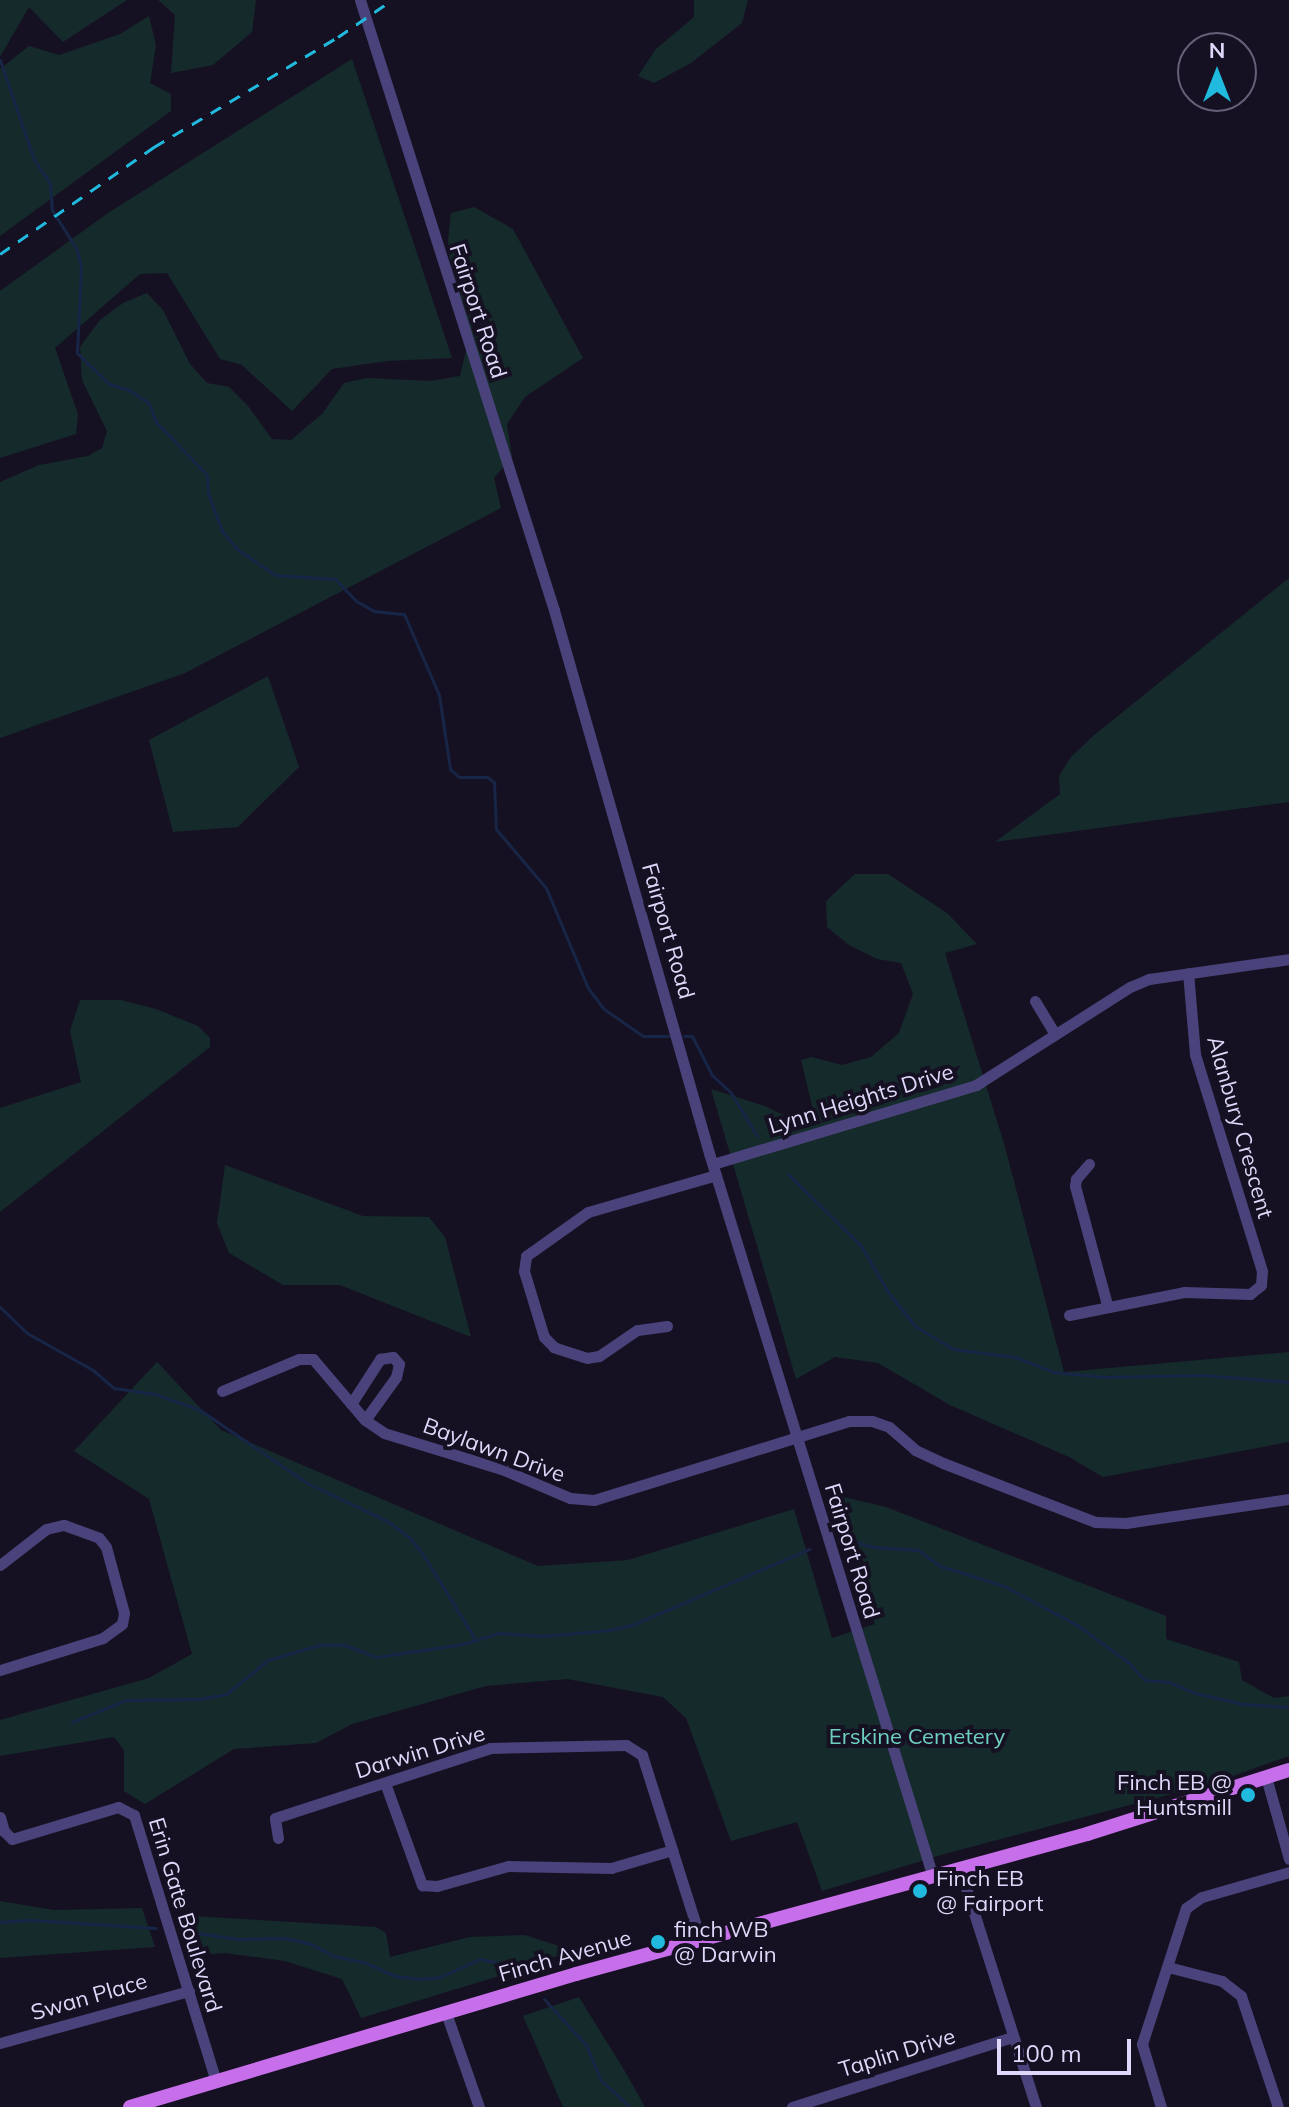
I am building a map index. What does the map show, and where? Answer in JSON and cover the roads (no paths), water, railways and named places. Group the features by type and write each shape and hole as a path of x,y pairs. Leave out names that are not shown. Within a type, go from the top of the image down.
{"main road":[{"name":"Finch Avenue","path":"130,2107 932,1874 1087,1834 1289,1770"}],"street":[{"name":"Fairport Road","path":"360,0 554,610 715,1169 932,1874"},
{"name":"Lynn Heights Drive","path":"667,1326 637,1330 599,1356 587,1358 554,1347 544,1337 524,1271 526,1256 588,1212 976,1085 1130,987 1149,979 1289,959"},
{"name":"Alanbury Crescent","path":"1069,1315 1184,1292 1250,1294 1261,1285 1262,1271 1195,1054 1188,973"},
{"path":"1035,1001 1055,1034"},
{"path":"1089,1164 1076,1179 1075,1186 1107,1305"},
{"path":"351,1404 380,1359 393,1357 399,1364 396,1377 365,1420"},
{"name":"Baylawn Drive","path":"222,1391 299,1359 313,1359 365,1420 384,1433 504,1470 570,1498 594,1500 849,1421 872,1421 889,1427 915,1450 943,1463 1095,1522 1126,1523 1289,1499"},
{"path":"0,1565 46,1529 64,1525 99,1538 106,1547 124,1613 122,1624 103,1638 0,1670"},
{"name":"Darwin Drive","path":"278,1838 275,1818 490,1748 626,1745 642,1755 701,1941"},
{"path":"1266,1777 1289,1859"},
{"path":"385,1783 422,1885 437,1886 508,1866 611,1868 672,1850"},
{"name":"Erin Gate Boulevard","path":"0,1817 4,1831 12,1839 118,1807 134,1815 216,2082"},
{"path":"960,1869 1036,2107"},
{"path":"1161,2107 1142,2044 1186,1908 1202,1897 1289,1872"},
{"path":"1168,1967 1222,1981 1241,1996 1278,2107"},
{"name":"Swan Place","path":"0,2043 189,1991"},
{"path":"446,2013 479,2107"},
{"name":"Taplin Drive","path":"792,2107 1013,2037"}],"waterway":[{"path":"0,60 34,160 50,183 52,210 77,250 81,268 77,353 109,384 127,389 148,402 156,422 207,475 208,493 222,531 237,549 275,575 335,579 356,601 374,611 404,614 439,695 450,769 459,777 487,777 494,782 496,829 546,888 588,988 604,1009 643,1036 669,1036"},
{"path":"684,1036 692,1036 712,1075 731,1093 757,1136"},
{"path":"788,1174 861,1246 888,1292 915,1326 953,1349 1015,1357 1054,1372 1104,1377 1202,1375 1289,1382"},
{"path":"0,1307 27,1333 93,1370 114,1388 155,1394 200,1410 307,1483 387,1521 409,1537 424,1556 475,1639"},
{"path":"844,1539 873,1547 918,1550 940,1566 1004,1586 1077,1625 1128,1662 1145,1680 1169,1682 1195,1693 1243,1704 1289,1707"},
{"path":"72,1722 126,1700 199,1699 226,1694 268,1660 319,1645 345,1645 376,1657 463,1644 499,1633 543,1636 632,1625 809,1549"},
{"path":"0,1922 31,1920 156,1928"},
{"path":"190,1932 238,1939 285,1938 311,1944 334,1956 366,1963 395,1976 418,1979 440,1977 480,1959 501,1963 519,1976"},
{"path":"544,1999 586,2045 601,2080 630,2107"}],"railway":[{"path":"0,254 154,147 338,37 392,0"}],"place":[{"name":"Finch EB @ Huntsmill","path":"1248,1795"},
{"name":"Finch EB @ Fairport","path":"920,1891"},
{"name":"finch WB @ Darwin","path":"658,1942"}],"park label":[{"name":"Erskine Cemetery","path":"917,1737"}]}
